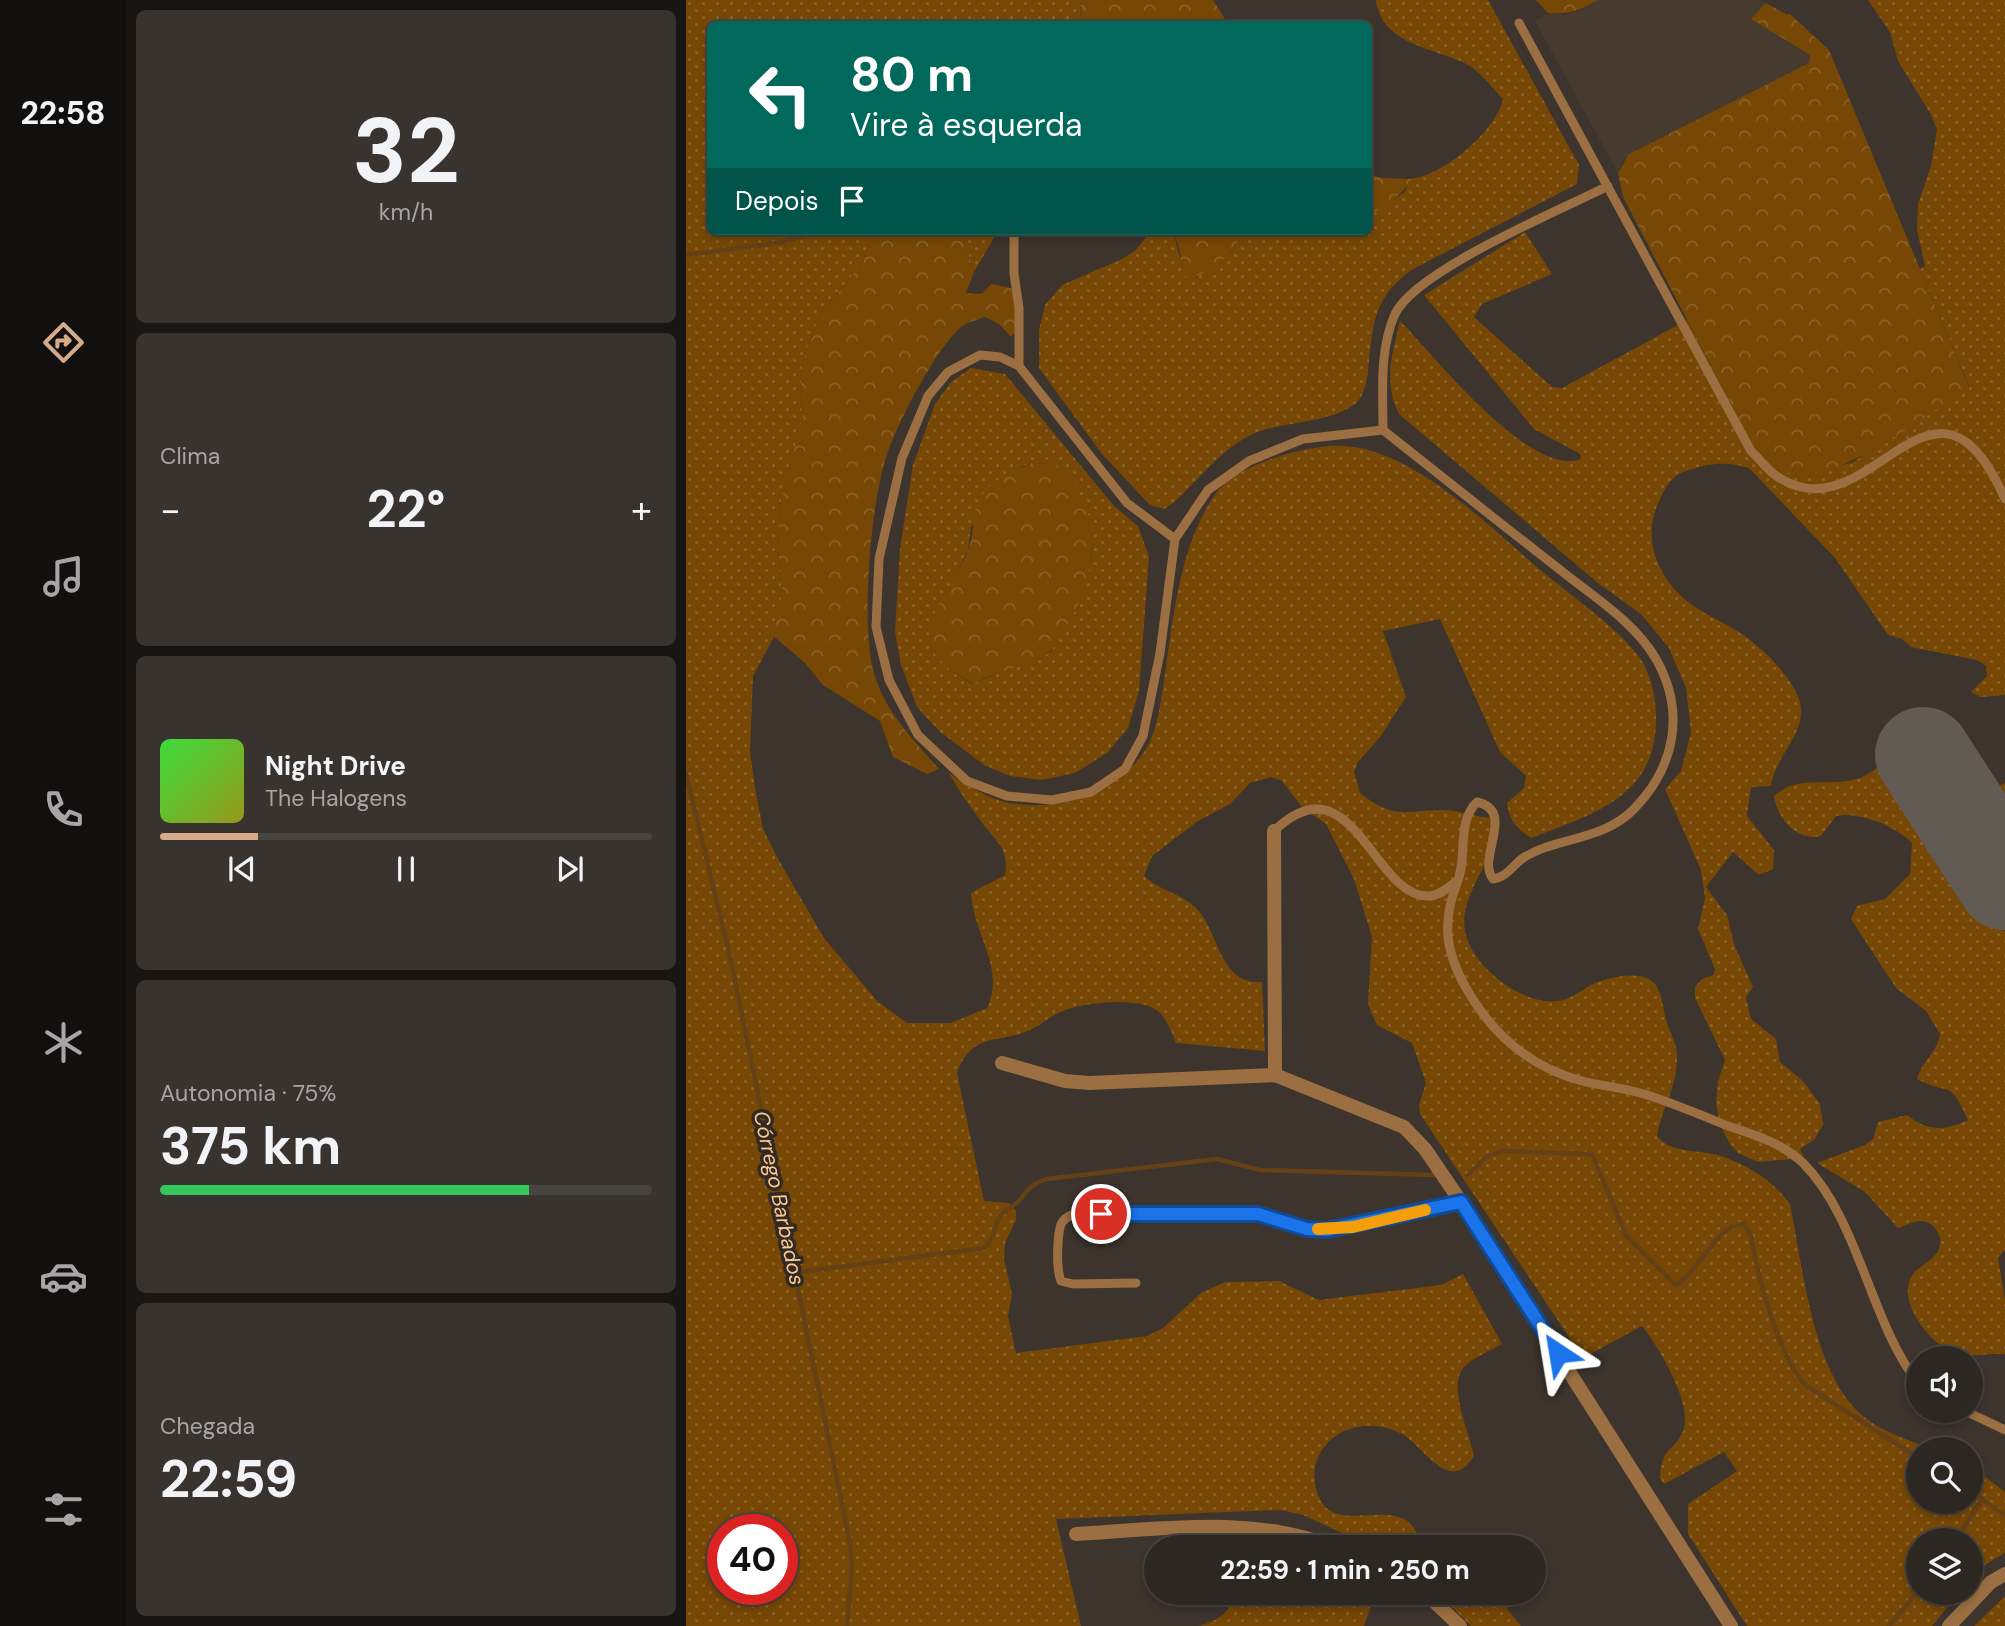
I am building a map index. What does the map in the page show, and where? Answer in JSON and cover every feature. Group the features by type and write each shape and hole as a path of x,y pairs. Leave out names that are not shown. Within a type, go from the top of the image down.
{"street":[{"path":"1274,831 1275,1075"},
{"path":"1002,1063 1065,1081 1090,1083 1275,1075 1404,1127 1425,1149 1461,1202 1731,1626"},
{"path":"1076,1534 1253,1528 1303,1535"},
{"path":"1949,1626 1991,1582 2005,1574"},
{"path":"1438,1605 1460,1626"}],"lane":[{"path":"1518,23 1751,451 1778,477 1807,488 1836,486 1918,439 1941,432 1959,435 1979,451 2005,499"},
{"path":"1383,430 1385,344 1396,312 1420,286 1483,248 1608,186"},
{"path":"1015,235 1014,274 1019,308 1019,366"},
{"path":"1175,539 1128,503 1019,366 1000,357 980,355 948,372 928,396 902,458 879,559 876,627 889,680 918,735 967,781 1007,796 1052,800 1091,792 1125,769 1143,736 1160,653 1175,539 1208,490 1249,461 1303,439 1383,430 1622,619 1656,657 1672,696 1672,747 1655,788 1630,813 1585,838 1545,848 1523,858 1500,878 1493,879 1489,870 1495,824 1493,811 1486,804 1477,802 1466,817 1459,878 1450,900 1445,933 1451,962 1469,994 1508,1044 1540,1066 1581,1081 1644,1094 1779,1144 1804,1164 1825,1191 1860,1261 1889,1333 1906,1362"},
{"path":"1274,831 1295,815 1315,811 1334,814 1351,824 1403,888 1418,895 1432,897 1459,878"},
{"path":"1136,1283 1073,1284 1061,1281 1060,1235 1062,1223 1067,1217 1074,1214 1258,1214 1307,1229 1327,1230 1461,1202"},
{"path":"1983,1420 2005,1430"}],"shaded area":[{"path":"1598,0 1761,0 1766,3 1751,19 1810,55 1809,63 1623,162 1618,173 1535,21 1548,13 1563,15 1581,10"}],"green space":[{"path":"686,0 1080,0 1081,21 707,21 707,235 872,235 862,263 820,315 803,360 800,392 803,416 780,505 778,549 782,594 774,637 753,676 750,751 763,829 778,859 824,938 877,1001 907,1023 951,1023 987,1008 992,993 991,965 977,923 971,893 1005,875 1004,852 949,773 976,790 1001,801 1027,805 1072,801 1118,779 1144,752 1153,735 1180,580 1194,535 1216,493 1225,483 1252,467 1301,450 1330,446 1358,448 1386,456 1414,470 1468,507 1627,643 1642,660 1651,682 1656,713 1654,741 1647,764 1635,782 1619,797 1578,820 1531,838 1514,823 1507,803 1524,788 1526,776 1500,752 1440,619 1383,631 1406,697 1380,737 1358,762 1354,772 1360,793 1381,807 1399,812 1448,810 1491,818 1493,834 1490,850 1470,895 1465,910 1464,927 1475,955 1509,987 1536,999 1550,1001 1567,999 1595,983 1622,976 1644,977 1656,985 1677,1054 1675,1077 1657,1136 1677,1148 1718,1155 1739,1163 1767,1180 1783,1195 1790,1204 1812,1318 1832,1374 1846,1397 1863,1416 1879,1427 1906,1439 1906,1514 1983,1514 1983,1475 2005,1492 2005,1553 1983,1566 1983,1528 1906,1528 1906,1605 1949,1605 1932,1626 1747,1626 1688,1534 1688,1504 1737,1471 1724,1452 1664,1484 1660,1478 1663,1460 1683,1431 1685,1420 1679,1392 1665,1361 1642,1326 1583,1358 1420,1114 1419,1105 1426,1083 1412,1043 1377,1025 1368,1002 1372,937 1354,879 1326,824 1302,807 1282,781 1271,777 1250,783 1230,804 1198,821 1152,856 1144,876 1195,907 1210,929 1221,955 1236,975 1248,981 1262,982 1265,1051 1176,1043 1166,1020 1153,1008 1128,1002 1099,1003 1063,1011 1030,1030 978,1045 963,1060 957,1073 984,1201 1009,1203 1016,1211 1016,1220 1005,1243 1004,1259 1012,1294 1008,1316 1016,1353 1147,1336 1163,1328 1201,1293 1225,1282 1279,1281 1319,1300 1441,1285 1463,1274 1502,1344 1468,1363 1459,1375 1461,1410 1474,1456 1465,1467 1455,1471 1446,1470 1402,1434 1377,1426 1341,1432 1323,1448 1315,1468 1315,1480 1323,1505 1332,1512 1343,1515 1394,1516 1406,1520 1417,1535 1347,1535 1303,1515 1281,1510 1056,1519 1081,1626 686,1626"},
{"path":"1080,0 1213,0 1226,21 1082,21"},
{"path":"1376,0 1488,0 1579,165 1577,184 1413,269 1391,288 1375,320 1366,384 1361,397 1354,405 1318,419 1252,434 1215,461 1172,504 1164,509 1150,505 1102,454 1039,368 1039,330 1045,305 1062,285 1120,260 1135,251 1148,235 1174,235 1179,256 1196,278 1230,253 1240,235 1372,235 1372,214 1405,192 1410,179 1437,170 1466,150 1490,125 1503,99 1473,68 1399,36 1388,27 1380,15"},
{"path":"1536,0 1598,0 1574,11 1548,13"},
{"path":"1868,0 2005,0 2005,695 1981,697 1971,692 1987,676 1986,666 1977,660 1911,647 1902,639 1888,635 1835,558 1749,468 1725,464 1702,466 1680,474 1671,480 1665,489 1653,519 1652,533 1653,547 1663,573 1680,595 1691,604 1739,632 1767,655 1791,684 1801,705 1797,729 1779,762 1771,786 1751,787 1747,816 1774,850 1773,869 1759,875 1733,852 1706,887 1727,915 1734,944 1753,987 1746,997 1751,1019 1776,1039 1780,1062 1803,1081 1820,1104 1823,1125 1815,1139 1800,1149 1806,1163 1790,1159 1758,1162 1738,1153 1720,1125 1716,1103 1718,1081 1725,1060 1695,998 1695,987 1702,979 1713,975 1715,969 1698,929 1705,898 1701,870 1665,789 1681,771 1691,733 1686,688 1669,648 1641,614 1598,583 1399,414 1391,391 1390,368 1400,321 1484,410 1510,433 1536,451 1560,460 1581,459 1580,454 1534,429 1424,295 1525,232 1552,274 1482,304 1474,317 1552,387 1562,388 1687,320 1741,423 1822,471 1853,462 1969,386 1920,269 1925,266 1917,230 1918,204 1931,166 1937,129 1898,61 1890,32"},
{"path":"1766,3 1790,14 1829,50 1969,387 1903,432 1849,462 1822,472 1798,475 1772,465 1748,436 1623,197 1618,173 1629,154 1809,63 1810,55 1751,19"},
{"path":"1372,175 1410,179 1410,183 1392,202 1372,214"},
{"path":"872,235 962,235 974,272 966,293 982,294 991,284 1011,288 1016,302 1018,328 1011,337 999,324 985,317 969,322 951,337 911,400 883,467 870,558 870,651 874,673 885,700 901,724 939,769 927,774 893,757 880,721 823,685 804,662 772,635 782,594 778,549 780,505 803,415 800,392 803,360 820,315 862,263"},
{"path":"962,235 996,235 974,272"},
{"path":"1240,235 1221,262 1188,280 1175,236"},
{"path":"971,368 1005,374 1114,506 1138,526 1149,557 1139,691 1128,728 1107,753 1075,773 1042,780 1010,776 984,765 939,731 917,707 901,665 895,632 900,549 913,465 935,404 951,382","holes":["1031,463 1054,464 1076,490 1091,529 1092,548 1085,583 1051,652 972,684 949,669 934,619 968,550 971,527 1021,467"]},
{"path":"1032,463 1055,464 1072,481 1083,500 1090,521 1092,542 1085,586 1077,607 1051,651 973,684 937,657 931,643 933,618 969,548 975,511 981,497 1000,478"},
{"path":"1919,720 1940,725 1946,751 1967,757 1987,783 1997,787 2005,783 2005,803 1967,810 1961,809 1930,753 1900,770 2005,932 2005,1250 1998,1257 2005,1300 2005,1354 1983,1355 1983,1346 1942,1346 1929,1335 1914,1314 1908,1292 1911,1277 1938,1251 1940,1241 1937,1231 1925,1221 1898,1228 1865,1192 1817,1163 1865,1145 1873,1139 1878,1122 1907,1115 1930,1127 1944,1128 1968,1120 1952,1093 1917,1079 1936,1047 1940,1034 1926,1011 1896,988 1851,919 1857,906 1885,899 1910,874 1912,843 1897,831 1877,822 1845,815 1836,816 1821,836 1804,836 1784,821 1774,797 1783,789 1794,785 1843,782 1866,775 1890,758 1896,751 1905,729"},
{"path":"1260,1532 1274,1535 1237,1535"},
{"path":"2005,1596 2005,1626 1974,1626"},
{"path":"1372,1605 1364,1626 1199,1626 1222,1615 1230,1606"},
{"path":"1450,1605 1506,1605 1521,1626 1471,1626"}],"waterway":[{"path":"686,255 778,243 805,235"},
{"name":"Córrego Barbados","path":"686,774 729,952 850,1543 852,1568 847,1626"},
{"path":"1467,1176 1485,1158 1502,1151 1592,1154 1626,1235 1676,1285 1692,1271 1726,1231 1744,1224 1751,1236 1758,1272 1777,1334 1794,1370 1804,1384 1906,1450"},
{"path":"793,1273 984,1248 1005,1211 1033,1186 1047,1179 1217,1159 1260,1170 1435,1175"},
{"path":"1983,1500 2005,1515"},
{"path":"1964,1528 1972,1514"},
{"path":"1889,1626 1906,1605"}],"runway":[{"path":"1923,755 2005,882"}],"slow traffic":[{"path":"1318,1229 1353,1227 1425,1210"}],"route":[{"path":"1101,1214 1258,1214 1307,1229 1327,1230 1353,1227 1461,1202 1558,1353"}]}
